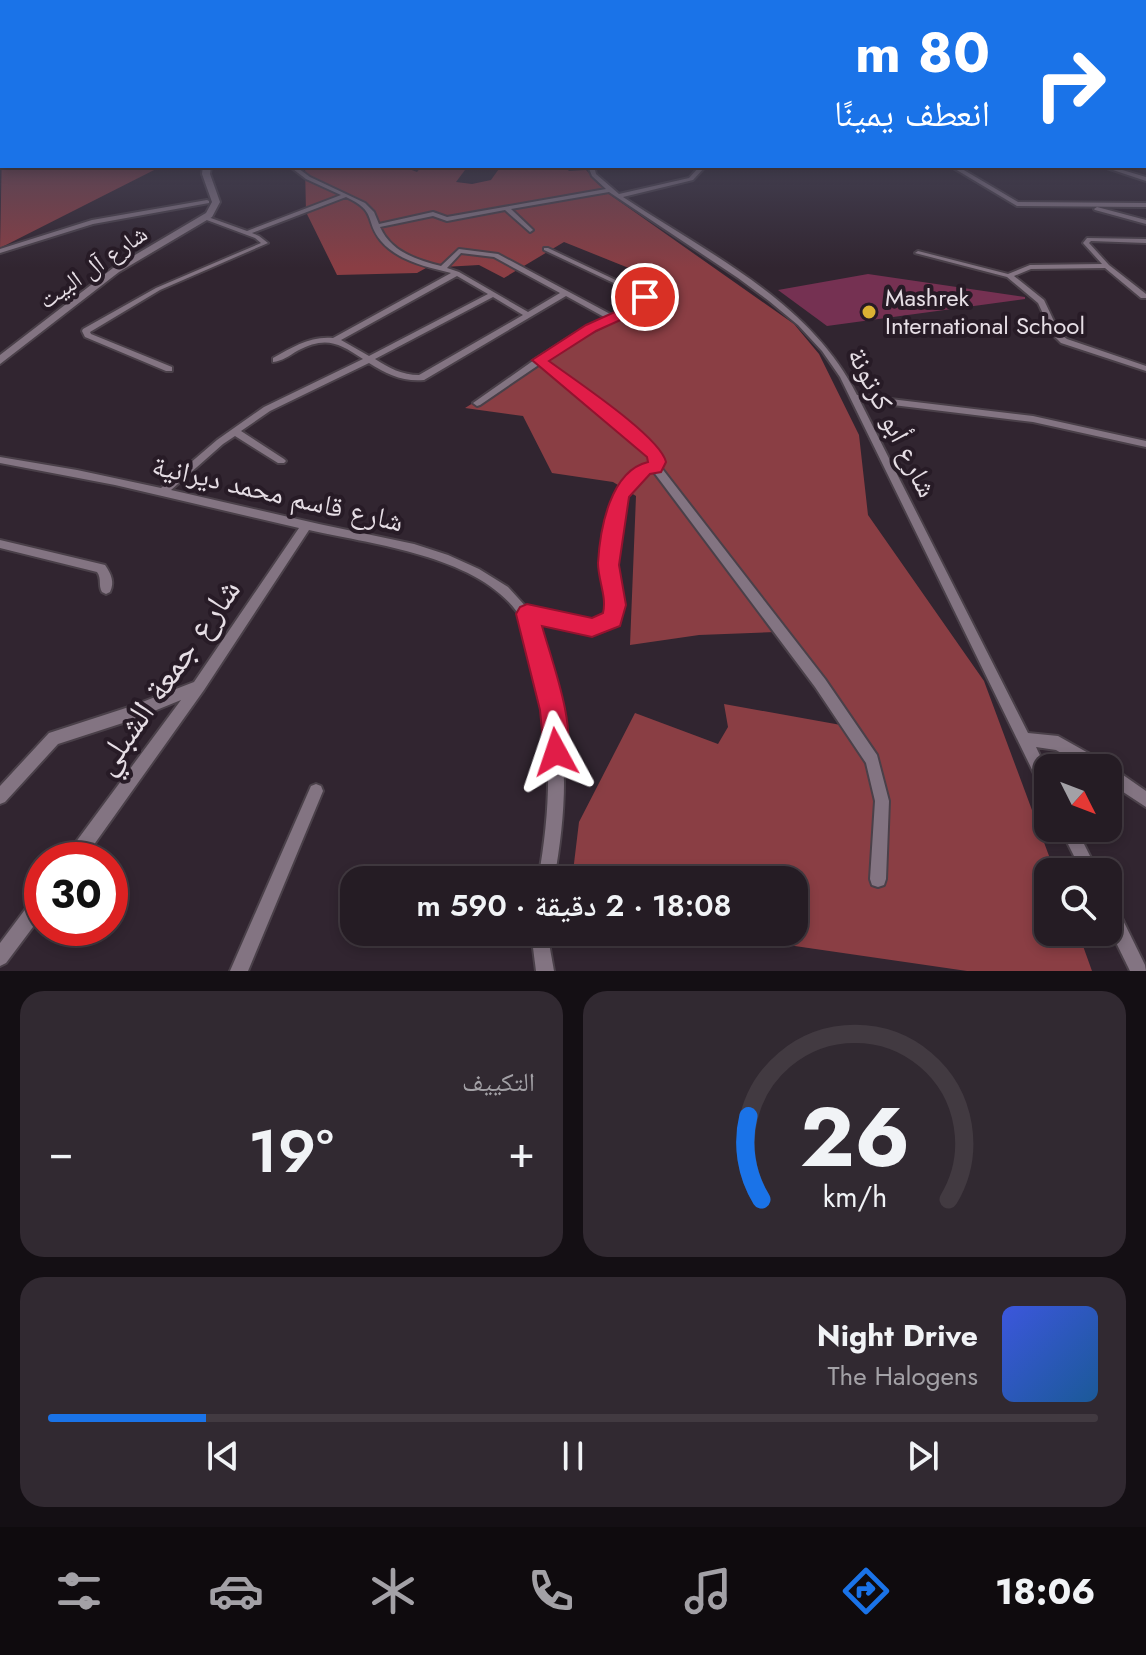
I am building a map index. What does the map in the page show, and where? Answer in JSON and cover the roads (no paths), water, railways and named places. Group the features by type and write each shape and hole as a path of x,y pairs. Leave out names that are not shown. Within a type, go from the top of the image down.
{"street":[{"path":"0,251 92,222 207,202 199,177"},
{"path":"169,369 88,335 86,331 158,289 265,245 263,239 206,218 216,202 207,177"},
{"path":"306,177 369,209 392,247 457,273 527,314"},
{"name":"شارع أبو كرتونة","path":"597,177 614,193 805,326 830,354 1034,759"},
{"path":"377,226 433,214 444,220 693,177"},
{"path":"972,177 1017,204 1146,205"},
{"path":"247,233 346,195"},
{"name":"شارع آل البيت","path":"0,354 86,285 196,217 207,202"},
{"path":"1087,206 1146,222"},
{"path":"507,209 530,230"},
{"name":"شارع آل البيت","path":"0,361 116,270 206,218"},
{"path":"1144,296 1107,266 1086,240 1146,241"},
{"path":"477,403 540,360 611,318 640,306 646,298 546,249"},
{"path":"442,269 459,251 490,253 611,318"},
{"path":"918,253 1009,276 1041,302 1057,335 1064,341 1146,369"},
{"path":"1009,276 1030,267 1107,266"},
{"path":"335,340 457,273"},
{"path":"165,490 234,431 280,402 493,294"},
{"path":"276,360 317,339 335,340 411,380 421,378 564,294"},
{"path":"540,360 631,431 655,455 655,467 820,683 872,760 882,801 878,879"},
{"path":"853,397 1023,417 1146,444"},
{"path":"234,431 281,461"},
{"name":"شارع قاسم محمد ديرانية","path":"0,460 165,490 306,526 428,552 498,586 527,614"},
{"path":"548,866 558,800 556,731 527,614 592,628 612,620 616,605 608,565 620,495 645,469 655,467"},
{"name":"شارع جمعة الشبلي","path":"86,842 199,686 306,526"},
{"path":"0,544 62,556 101,568 106,576 106,589"},
{"path":"0,797 42,747 54,738 132,713 199,686"},
{"path":"1024,739 1058,743 1077,754"},
{"path":"1122,783 1146,800"},
{"path":"239,971 316,791"},
{"path":"0,957 24,925"},
{"path":"1122,936 1139,971"},
{"path":"541,946 545,971"}],"place":[{"name":"Mashrek International School","path":"869,312"}]}
